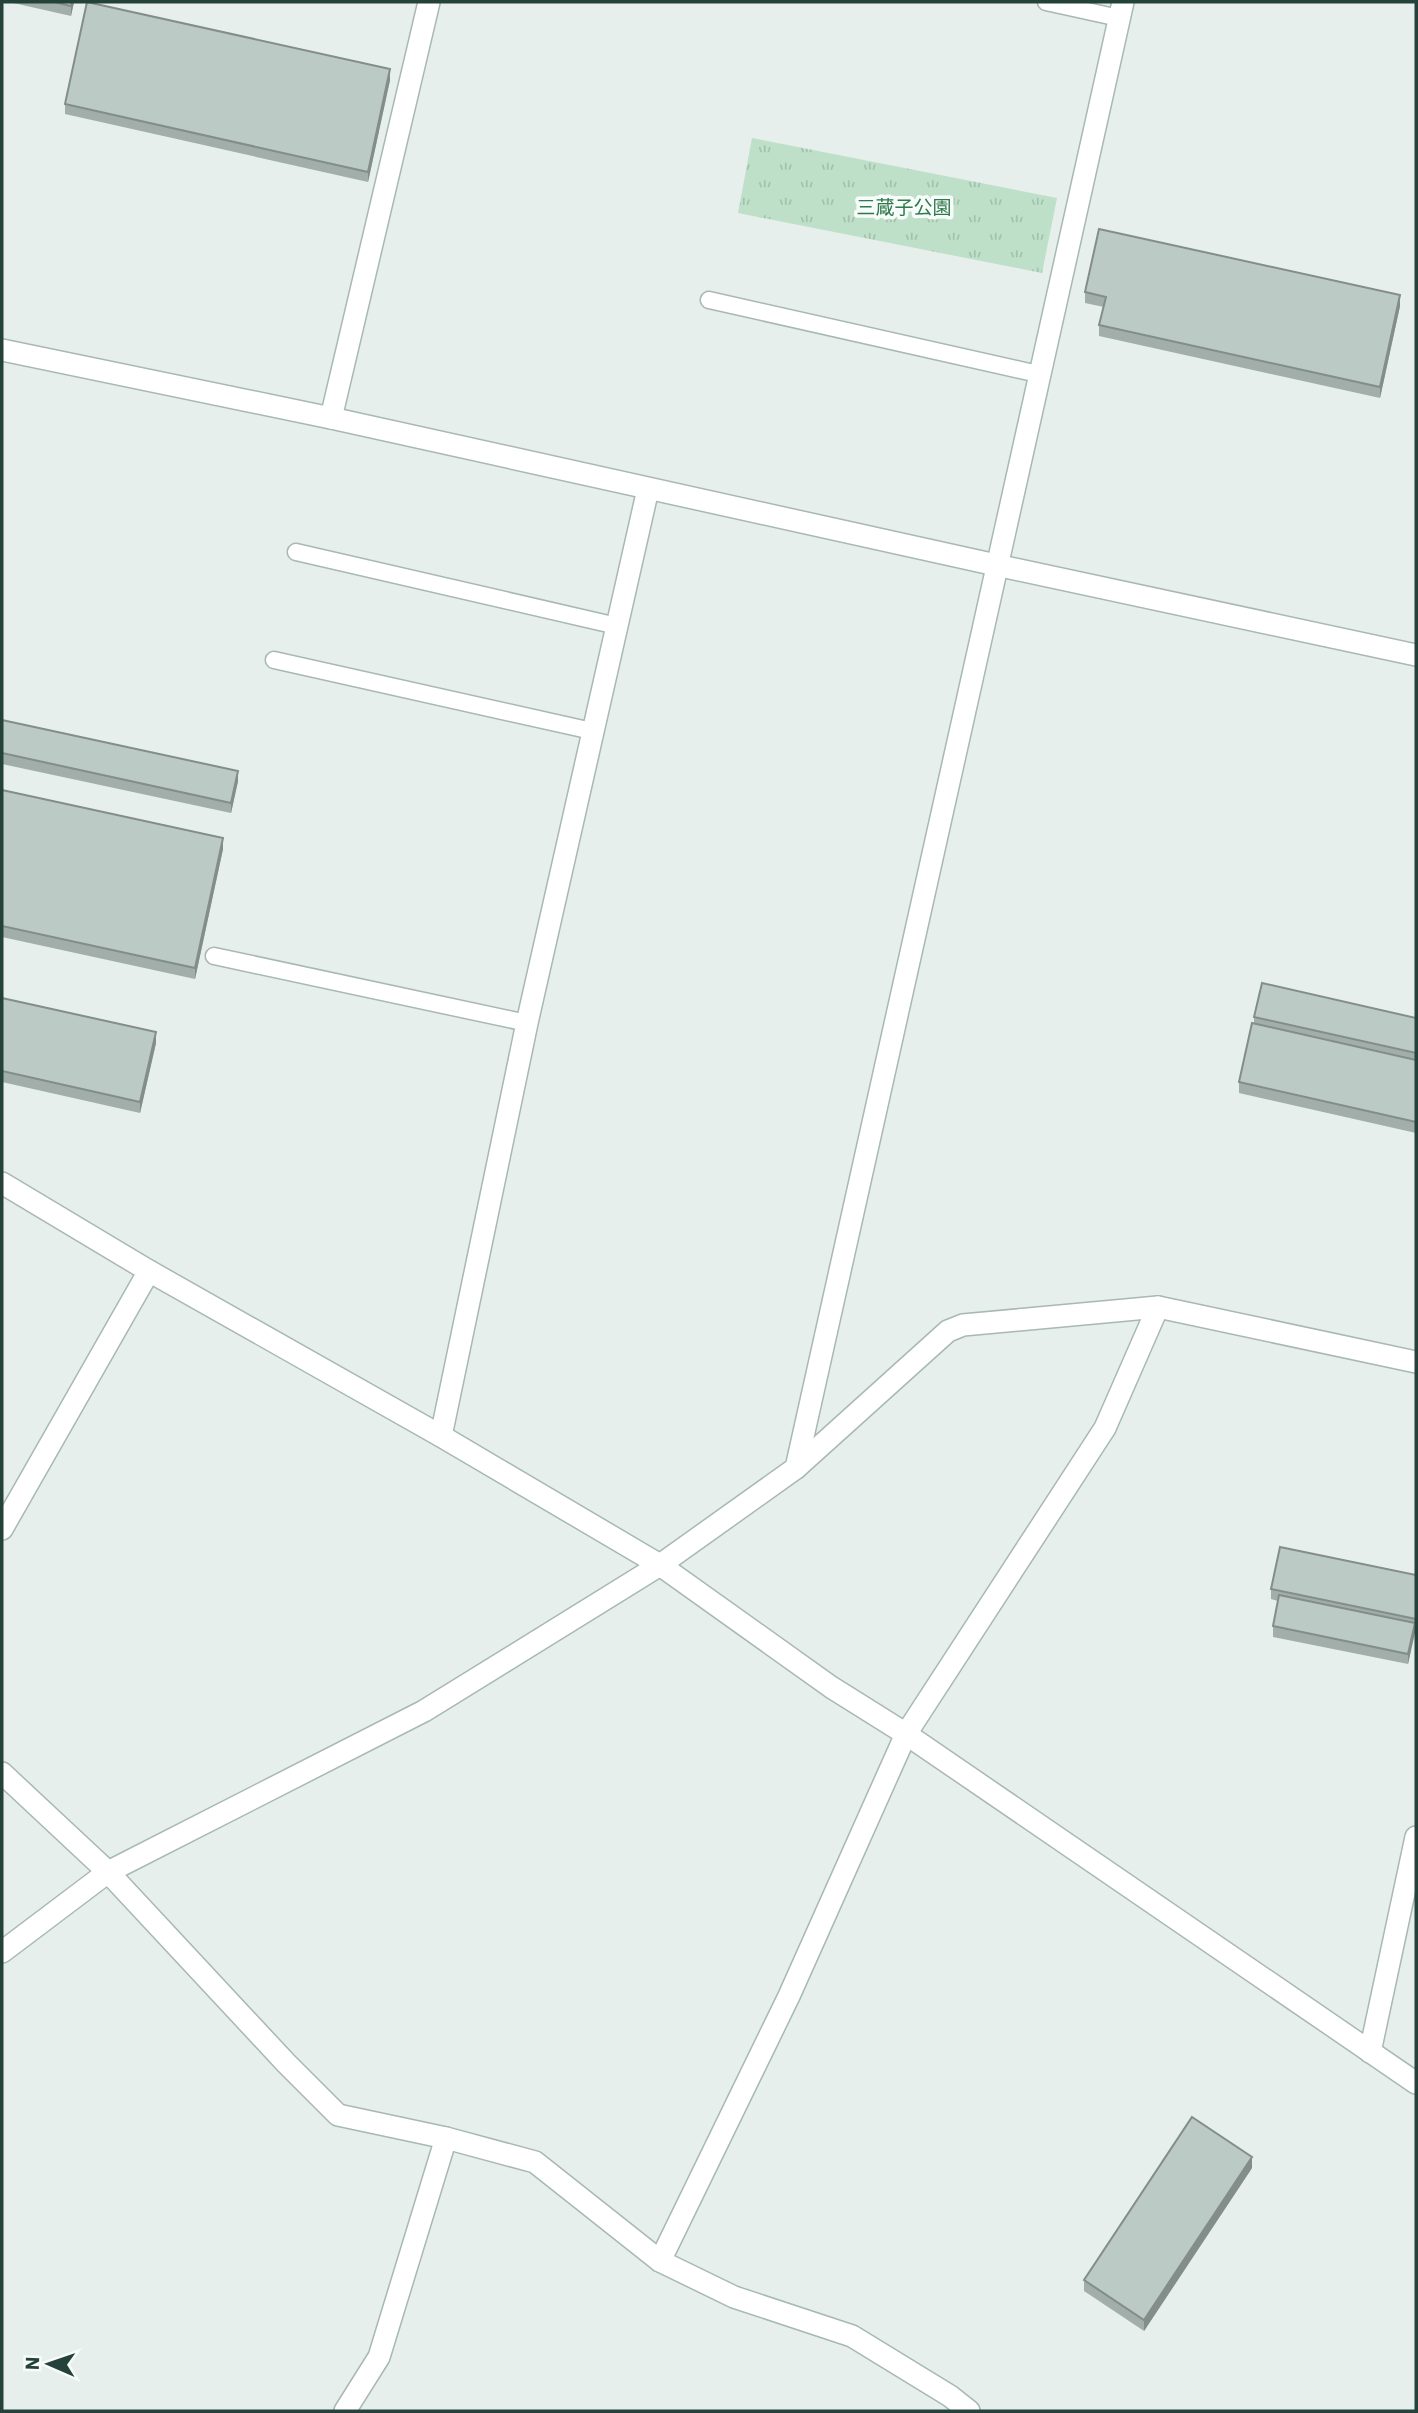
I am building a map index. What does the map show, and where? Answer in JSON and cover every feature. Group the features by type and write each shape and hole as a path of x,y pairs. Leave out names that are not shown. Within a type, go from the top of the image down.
{"street":[{"path":"331,418 429,2"},
{"path":"796,1468 1121,10"},
{"path":"2,350 331,418 1416,656"},
{"path":"441,1436 527,1023 648,489"},
{"path":"2,1183 149,1271 441,1436 660,1565 831,1686 906,1734 1416,2083"},
{"path":"2,1529 149,1271"},
{"path":"660,2261 789,1996 906,1734 1105,1428 1158,1307"},
{"path":"2,1952 108,1872 424,1711 660,1565 796,1468 948,1331 963,1325 1158,1307 1416,1362"},
{"path":"2,1773 108,1872 338,2115 446,2138 535,2162 660,2261 734,2297 852,2336 950,2396 969,2411"},
{"path":"1370,2052 1416,1837"},
{"path":"345,2411 379,2357 446,2138"}],"lane":[{"path":"1046,2 1121,10"},
{"path":"709,300 1038,374"},
{"path":"296,552 617,626"},
{"path":"274,660 593,731"},
{"path":"214,956 527,1023"}],"green space":[{"name":"三蔵子公園","path":"752,138 1057,198 1042,273 738,213"}],"building":[{"path":"54,2 72,2 71,6"},
{"path":"87,2 390,69 368,172 65,104"},
{"path":"1099,229 1400,295 1380,387 1099,325 1106,297 1085,292"},
{"path":"2,720 238,771 231,803 2,753"},
{"path":"2,790 223,838 195,968 2,926"},
{"path":"1262,983 1416,1018 1416,1053 1254,1017"},
{"path":"2,998 156,1032 140,1102 2,1071"},
{"path":"1252,1023 1416,1060 1416,1122 1239,1082"},
{"path":"1280,1547 1416,1575 1416,1619 1271,1589"},
{"path":"1279,1595 1415,1623 1408,1654 1273,1626"},
{"path":"1192,2117 1252,2157 1144,2320 1084,2280"}]}
